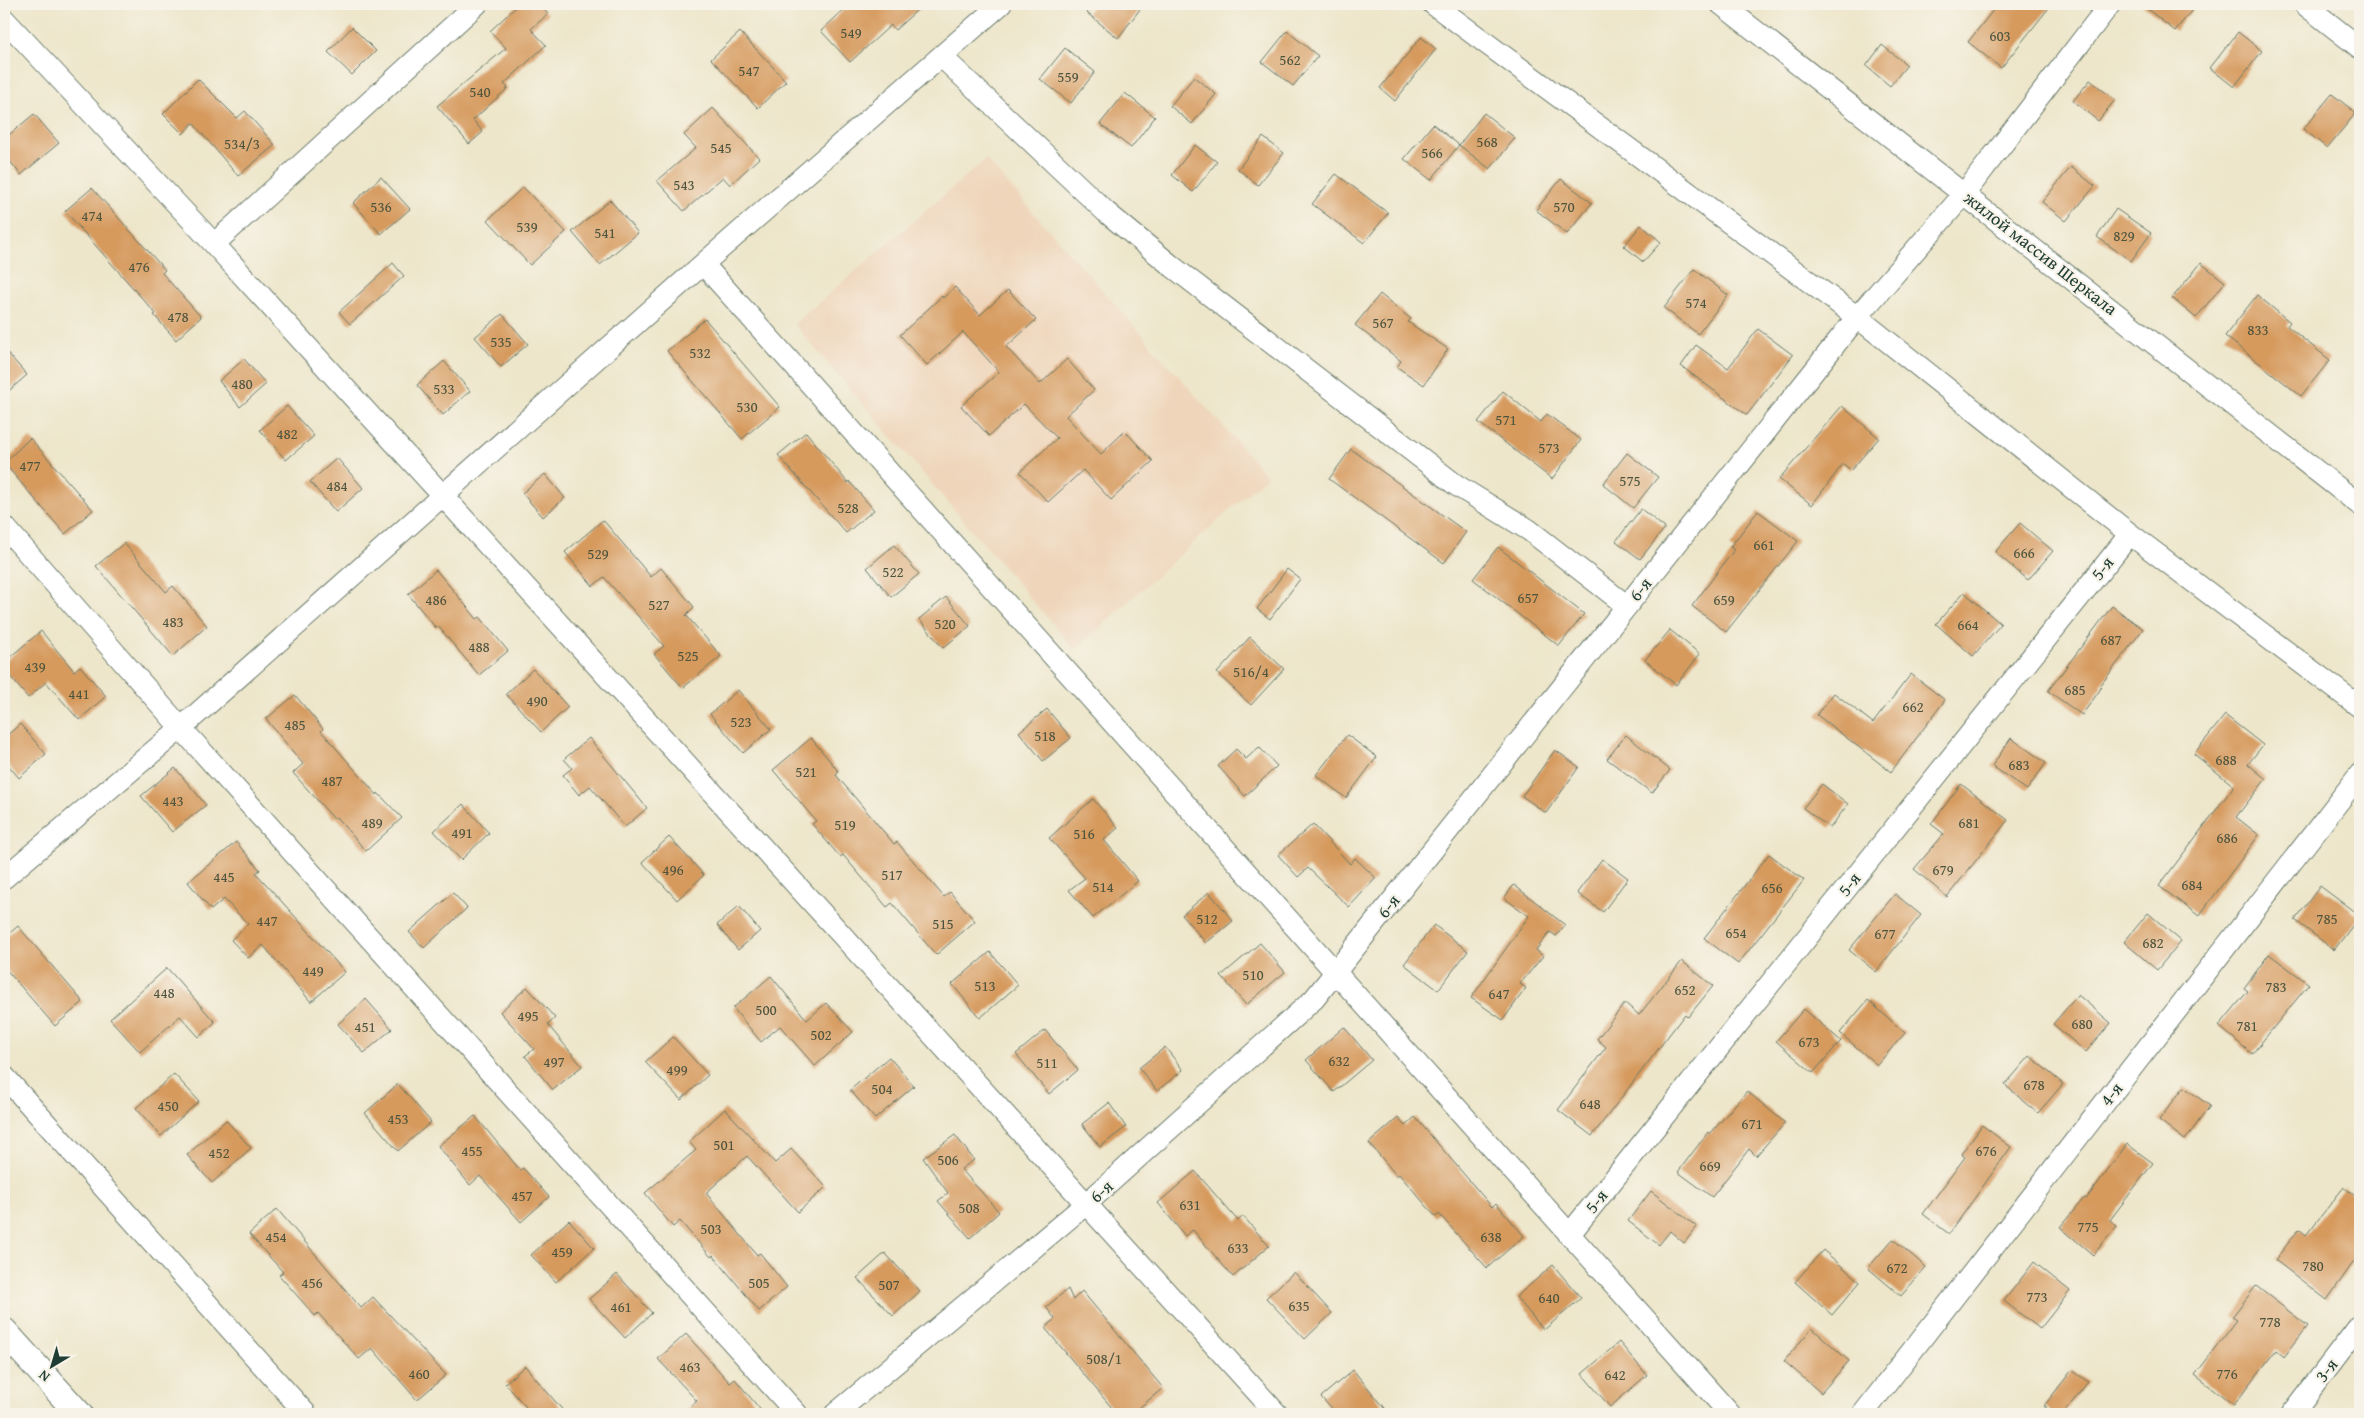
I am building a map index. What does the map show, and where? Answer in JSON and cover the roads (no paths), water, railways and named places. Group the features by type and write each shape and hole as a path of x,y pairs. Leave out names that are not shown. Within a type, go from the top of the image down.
{"main road":[{"path":"4,1331 79,1414"}],"street":[{"path":"214,244 476,4"},
{"path":"4,878 181,728 703,264 1001,4"},
{"path":"1433,4 1857,317 2130,534 2360,707"},
{"name":"жилой массив Шеркала","path":"1721,4 1965,193 2360,505"},
{"name":"6-я","path":"835,1414 1086,1204 1314,999 1857,317 1965,193 2110,4"},
{"path":"2304,4 2360,48"},
{"path":"4,19 214,244 1277,1414"},
{"path":"942,56 1106,212 1173,268 1456,485 1529,530 1627,606"},
{"path":"703,264 1334,974 1730,1414"},
{"path":"4,526 181,728 797,1414"},
{"name":"5-я","path":"1569,1235 2130,534"},
{"name":"4-я","path":"1863,1414 2360,774"},
{"path":"4,1076 306,1414"},
{"name":"3-я","path":"2292,1414 2360,1325"}]}
